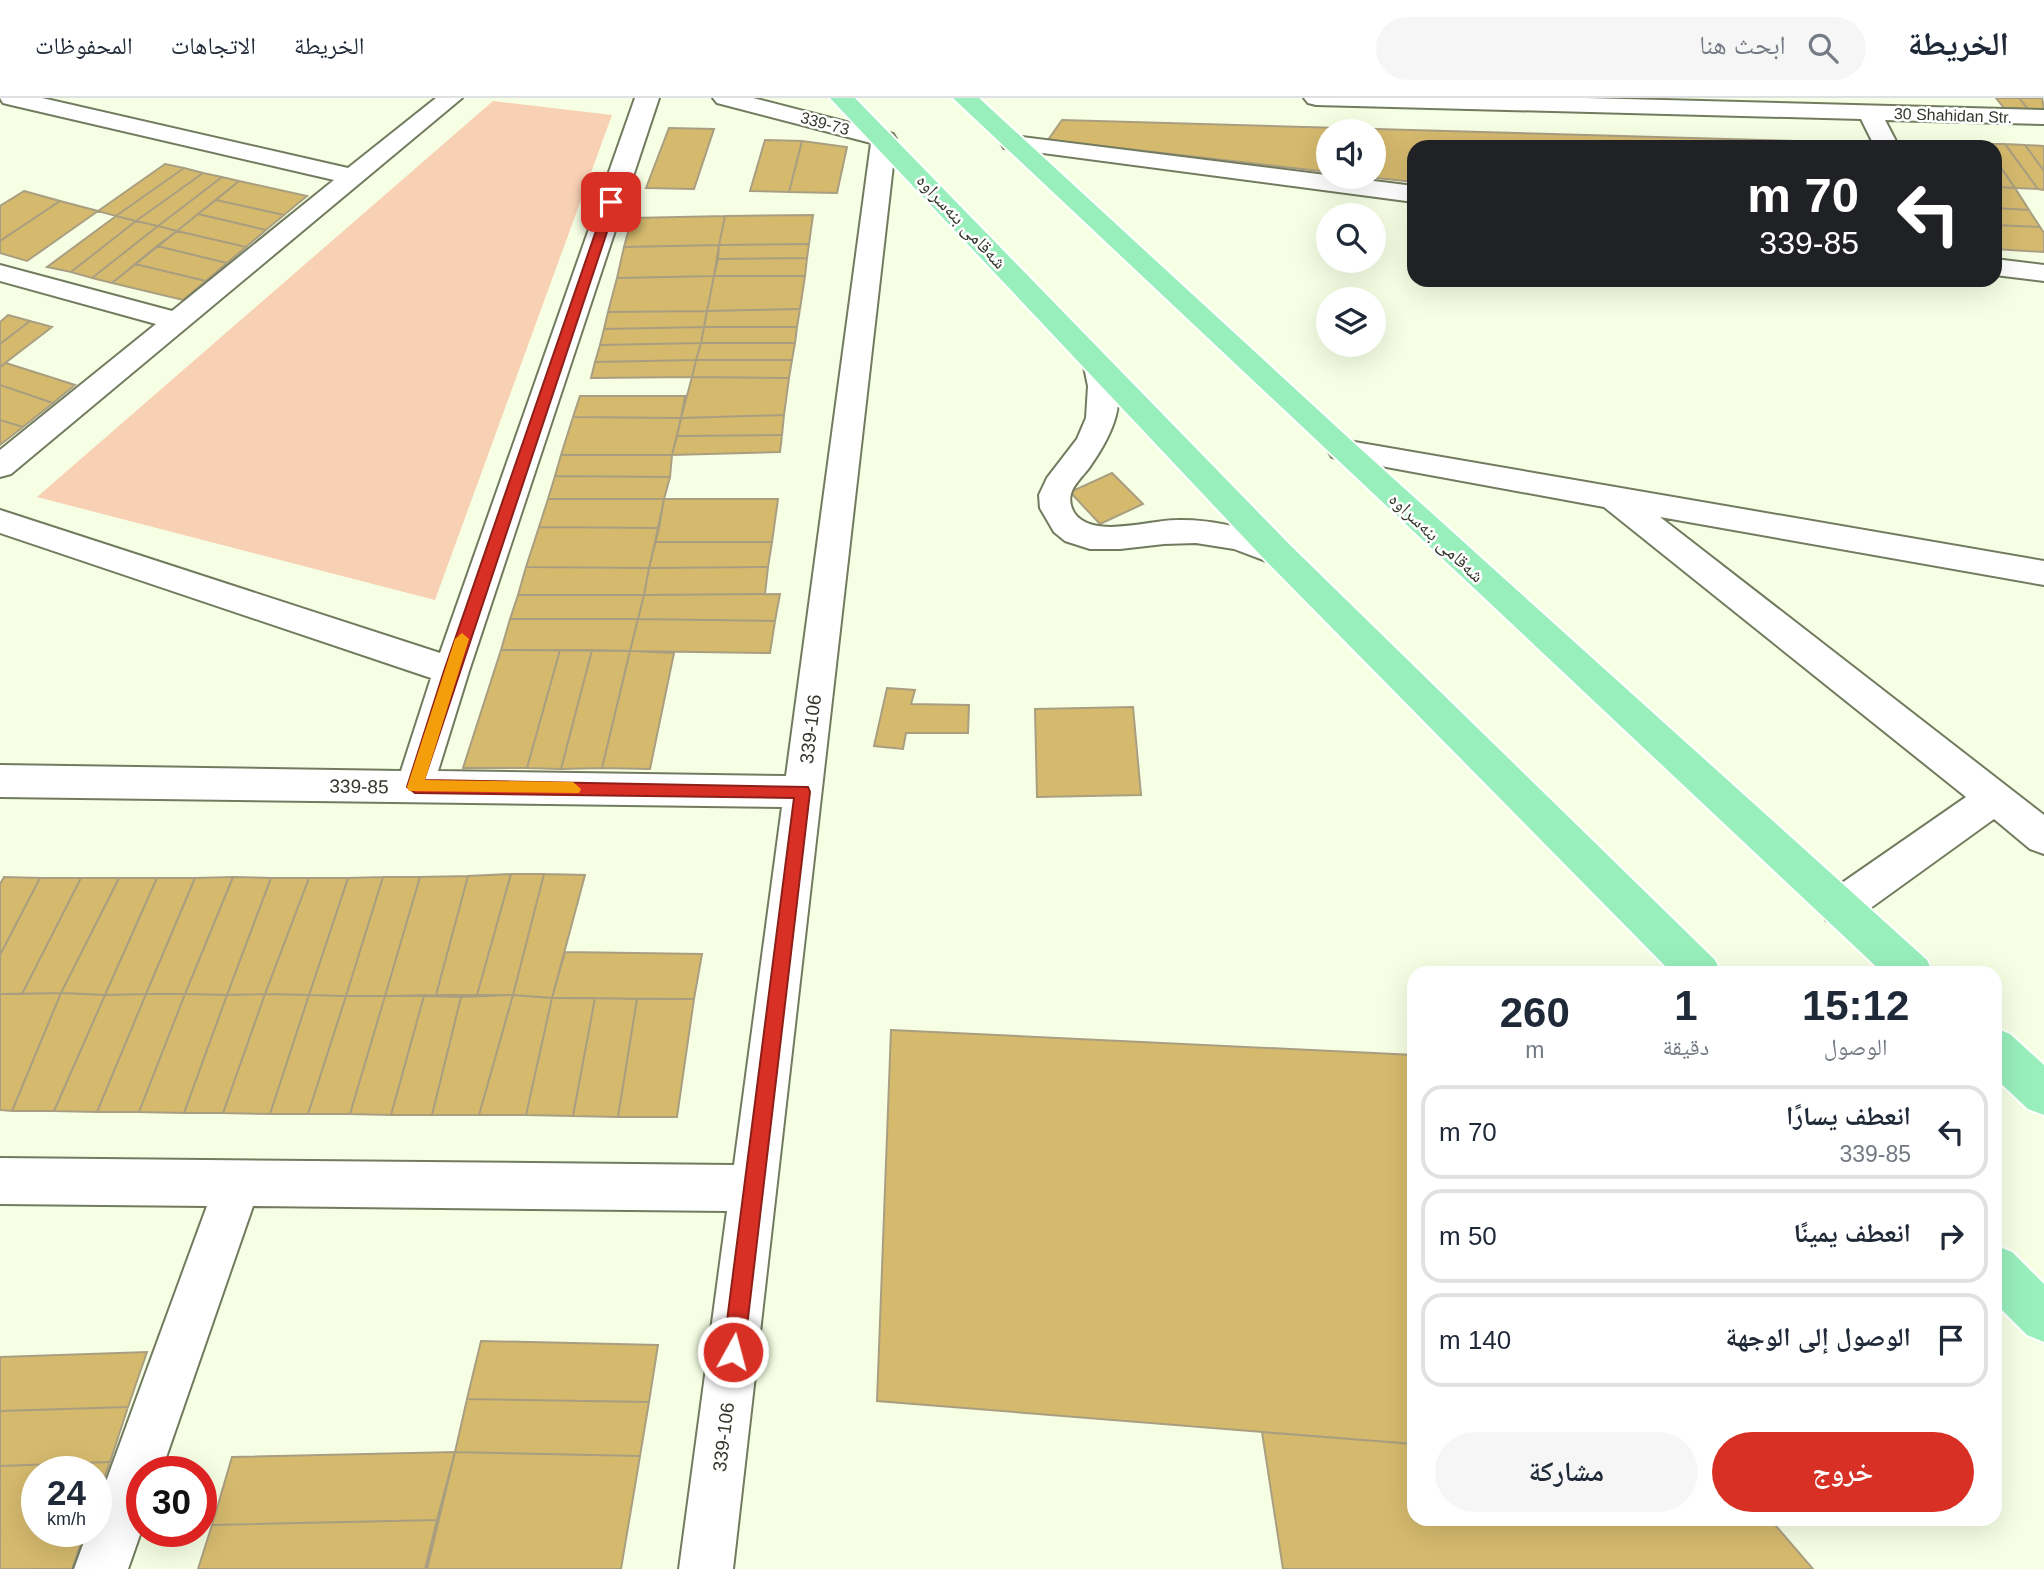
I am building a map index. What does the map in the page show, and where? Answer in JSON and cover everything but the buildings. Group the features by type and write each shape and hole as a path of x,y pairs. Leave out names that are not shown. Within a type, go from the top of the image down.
{"main road":[{"name":"شەقامی بنەسراوە","path":"842,98 884,138 1098,367 1279,554 1693,966"},
{"name":"شەقامی بنەسراوە","path":"965,98 1904,966"},
{"path":"2002,1055 2044,1094"},
{"path":"2002,1276 2044,1318"}],"street":[{"path":"11,98 354,177"},
{"path":"0,466 450,98"},
{"path":"415,787 451,671 647,98"},
{"name":"339-73","path":"725,98 884,138"},
{"name":"30 Shahidan Str.","path":"1316,98 2044,117"},
{"path":"1870,113 1884,140"},
{"name":"339-106","path":"706,1569 884,138"},
{"path":"1013,144 1407,193"},
{"path":"2002,268 2044,273"},
{"path":"0,273 178,321"},
{"path":"1098,367 1105,399 1104,416 1087,449 1055,490 1054,504 1060,519 1073,531 1092,538 1113,539 1187,531 1211,533 1257,545 1279,554"},
{"path":"1343,450 2044,573"},
{"path":"1612,496 2044,837"},
{"path":"0,521 451,671"},
{"name":"339-85","path":"0,781 802,792"},
{"path":"1840,907 1994,798"},
{"path":"0,1181 754,1188"},
{"path":"101,1569 237,1183"}],"shaded area":[{"path":"493,101 612,115 435,600 37,497"}],"slow traffic":[{"path":"462,639 415,787 573,789"}],"route":[{"path":"611,202 451,671 415,787 802,792 733,1352"}]}
